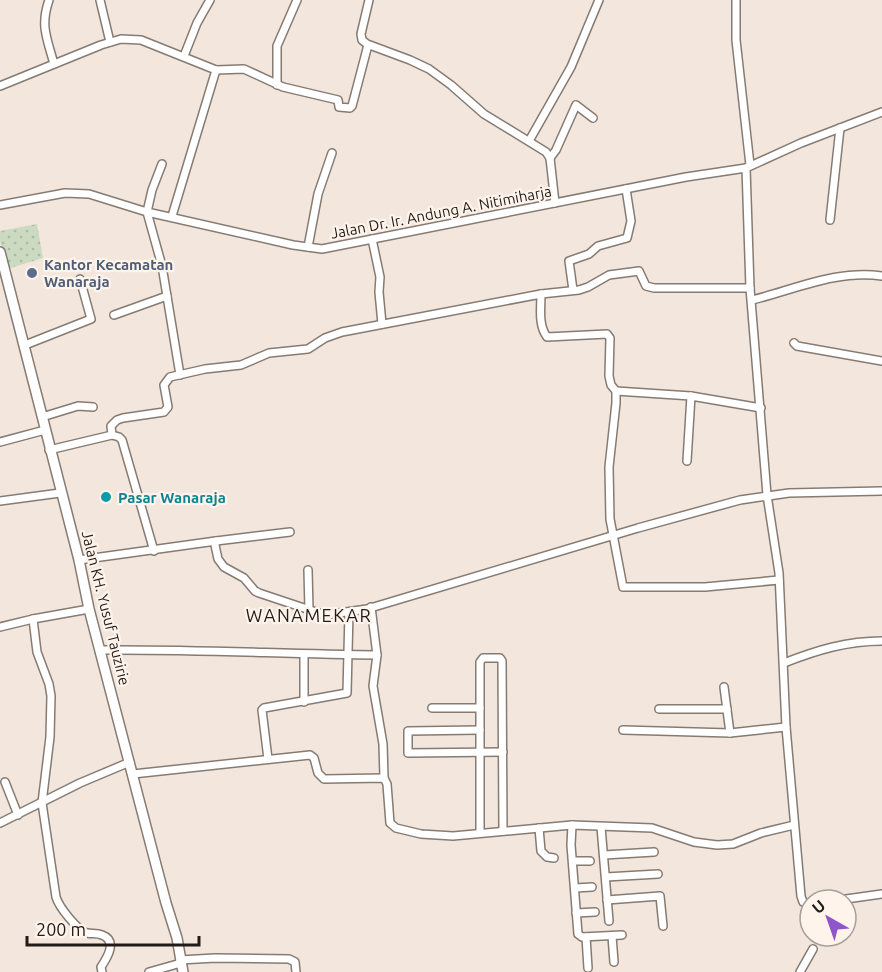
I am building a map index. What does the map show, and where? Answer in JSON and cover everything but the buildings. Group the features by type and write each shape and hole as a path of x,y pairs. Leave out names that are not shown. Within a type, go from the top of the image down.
{"main road":[{"name":"Jalan KH. Yusuf Tauzirie","path":"0,252 79,560 89,609 177,938 181,965"}],"street":[{"path":"49,0 44,14 44,29 54,64"},
{"path":"100,0 110,42"},
{"path":"184,56 197,23 210,0"},
{"path":"276,85 277,46 297,0"},
{"path":"369,0 361,34 362,40 368,45 429,69 451,84 484,114 546,152 550,158 555,203"},
{"path":"529,141 571,67 599,0"},
{"path":"736,0 738,68 748,167 750,288 767,495 779,580 786,727 800,888"},
{"path":"0,86 110,42 121,39 141,40 216,69 244,69 276,85 338,100 339,106 350,108 368,45"},
{"path":"172,216 216,69"},
{"path":"550,158 556,150 576,105 593,117"},
{"name":"Jalan Dr. Ir. Andung A. Nitimiharja","path":"0,205 52,195 89,194 147,212 322,249 748,167 770,155 882,112"},
{"path":"830,220 840,128"},
{"path":"308,247 318,194 332,153"},
{"path":"162,164 147,212 162,266 180,375"},
{"path":"573,290 568,261 589,254 599,245 624,239 629,235 631,221 626,189"},
{"path":"372,239 381,280 379,292 382,324"},
{"path":"112,435 111,426 117,420 167,411 165,382 170,377 205,369 241,365 269,353 308,350 333,335 541,294 588,287 609,275 638,271 646,286 654,288 750,288"},
{"path":"752,300 825,280 867,274 882,276"},
{"path":"25,345 91,319 80,279"},
{"path":"541,294 542,331 546,337 607,334 609,336 609,376 611,385 616,391 609,492 610,519 624,587 709,587 779,580"},
{"path":"114,315 167,296"},
{"path":"794,343 797,346 882,361"},
{"path":"616,391 691,396 760,408"},
{"path":"687,461 691,396"},
{"path":"42,417 78,406 93,407"},
{"path":"0,442 45,430"},
{"path":"50,450 112,435 119,437 122,440 154,550"},
{"path":"216,541 218,559 224,567 244,578 255,591 325,615 371,607 740,500 767,495 882,491"},
{"path":"0,501 60,493"},
{"path":"79,560 290,532"},
{"path":"308,570 309,610"},
{"path":"371,607 377,655 373,686 383,744 389,821 393,827 421,834 444,835 572,825 652,828 694,842 717,845 733,844 761,833 794,825"},
{"path":"0,627 89,609"},
{"path":"268,759 262,711 264,708 270,705 304,702 347,693 349,612"},
{"path":"33,619 37,652 50,684 50,737 42,803 58,904 84,932 101,934 107,939 111,949 101,968 102,972"},
{"path":"784,663 829,646 857,641 882,641"},
{"path":"100,650 377,655"},
{"path":"304,654 304,702"},
{"path":"480,832 481,660 500,658 502,665 503,831"},
{"path":"724,687 730,733"},
{"path":"432,708 480,708"},
{"path":"658,709 727,709"},
{"path":"623,730 730,733 786,727"},
{"path":"480,730 408,731 408,753 503,752"},
{"path":"133,774 312,755 318,773 327,780 384,778"},
{"path":"0,823 80,783 130,762"},
{"path":"5,782 18,815"},
{"path":"572,825 578,934 582,938 622,935"},
{"path":"601,827 609,921"},
{"path":"539,828 541,851 547,857 554,858"},
{"path":"604,855 654,852"},
{"path":"573,861 590,861"},
{"path":"606,877 658,874"},
{"path":"575,888 592,887"},
{"path":"858,897 882,894"},
{"path":"607,900 660,897 663,926"},
{"path":"576,913 595,912"},
{"path":"612,936 614,962"},
{"path":"586,937 588,968"},
{"path":"800,972 813,949"},
{"path":"149,972 181,965 289,959 294,962 296,972"}],"green space":[{"path":"37,224 43,258 7,269 0,241 0,231"}],"place":[{"name":"Kantor Kecamatan Wanaraja","path":"32,273"},
{"name":"Pasar Wanaraja","path":"106,497"}],"district":[{"name":"WANAMEKAR","path":"309,615"}]}
